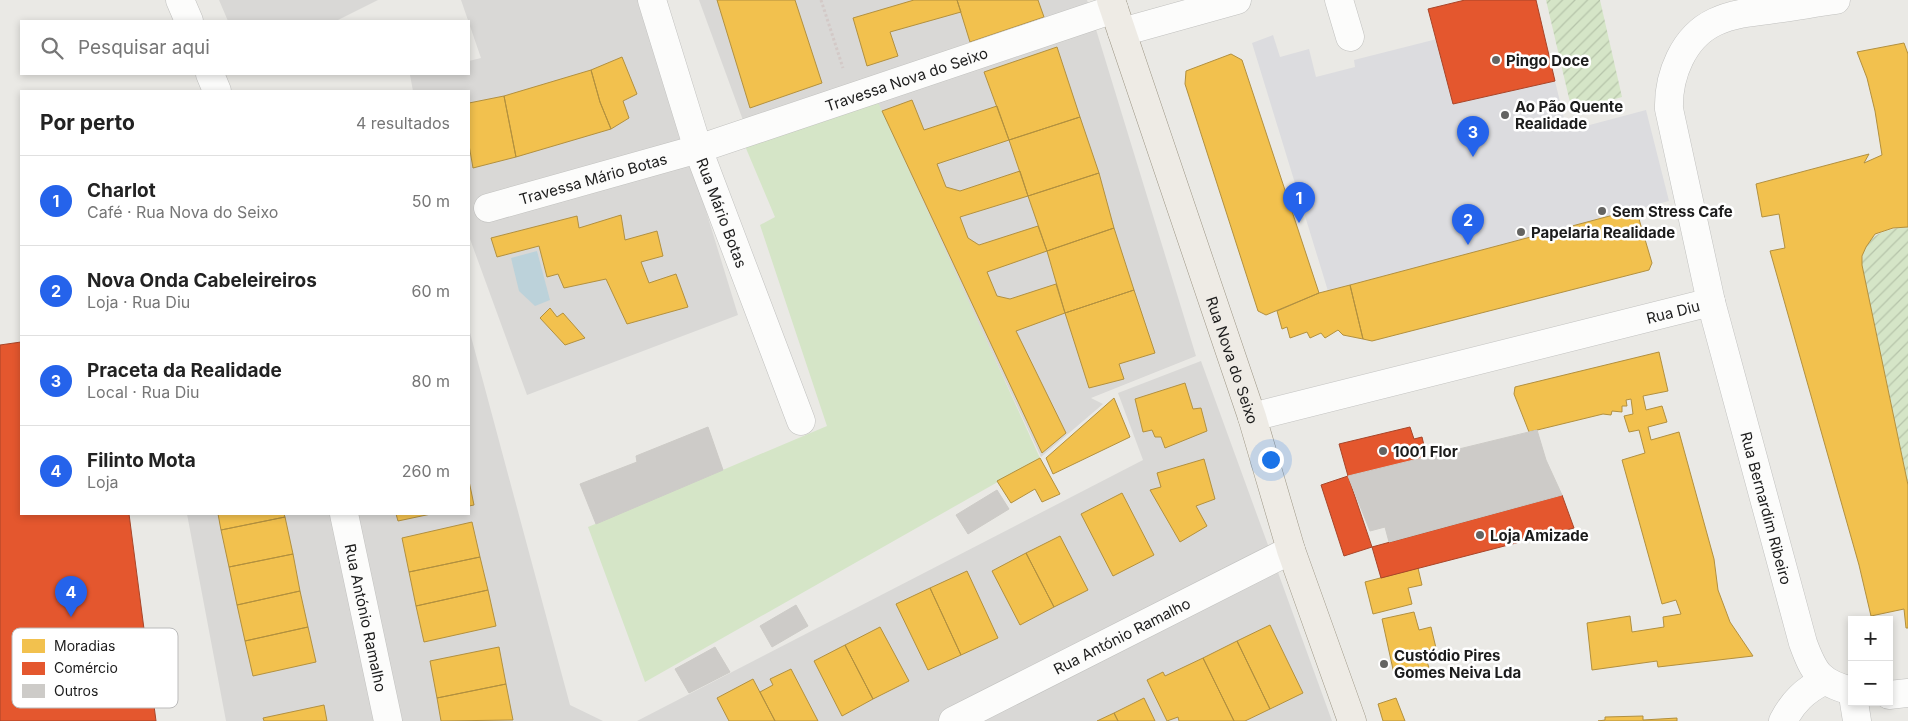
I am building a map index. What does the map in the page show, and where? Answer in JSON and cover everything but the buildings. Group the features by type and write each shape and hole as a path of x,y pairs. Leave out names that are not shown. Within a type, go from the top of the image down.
{"main road":[{"name":"Rua Nova do Seixo","path":"1116,14 1252,417 1291,550 1352,721"}],"street":[{"path":"180,0 189,20"},
{"name":"Rua Mário Botas","path":"652,0 698,149 801,421"},
{"name":"Travessa Nova do Seixo","path":"698,149 852,96 1116,14 1237,0"},
{"path":"1340,0 1350,38"},
{"name":"Rua Diu","path":"1252,417 1711,302 1671,118 1669,96 1675,68 1690,43 1700,33 1714,22 1740,7 1836,0"},
{"path":"210,75 218,90"},
{"name":"Travessa Mário Botas","path":"488,208 698,149"},
{"name":"Rua Bernardim Ribeiro","path":"1711,302 1804,643 1811,662 1824,681"},
{"name":"Rua António Ramalho","path":"344,515 388,721"},
{"name":"Rua António Ramalho","path":"953,721 1291,550"},
{"path":"1783,721 1800,697 1810,688 1824,681 1848,690"},
{"path":"1893,695 1908,693"},
{"path":"1854,706 1856,721"}],"path":[{"path":"821,0 852,96"}],"shaded area":[{"path":"219,0 378,0 338,20 228,20"},
{"path":"461,0 641,0 738,315 527,395 470,239 470,90 413,90 410,75 470,75 470,61 481,58 470,26 470,20 468,20"},
{"path":"699,0 1087,0 1196,356 1091,398 1103,404 1041,457 869,91 744,123"},
{"path":"1273,35 1280,57 1309,49 1316,77 1355,67 1354,60 1437,39 1454,104 1555,81 1567,131 1646,110 1669,201 1328,291 1252,43"},
{"path":"470,333 570,705 603,721 226,721 187,515 470,515"},
{"path":"1201,361 1332,721 637,721 1143,460 1118,393"}],"green space":[{"path":"1546,0 1600,0 1622,97 1572,111"},
{"path":"877,100 1040,458 645,682 588,527 827,426 760,225 775,217 745,146"},
{"path":"1908,227 1908,485 1862,265 1866,247 1876,236 1882,232"}],"water":[{"path":"537,251 550,300 535,306 519,291 511,258"}],"place":[{"name":"Pingo Doce","path":"1496,60"},
{"name":"Ao Pão Quente Realidade","path":"1505,115"},
{"name":"Praceta da Realidade","path":"1473,157"},
{"name":"Sem Stress Cafe","path":"1602,211"},
{"name":"Charlot","path":"1299,223"},
{"name":"Papelaria Realidade","path":"1521,232"},
{"name":"Nova Onda Cabeleireiros","path":"1468,245"},
{"name":"1001 Flor","path":"1383,451"},
{"name":"Loja Amizade","path":"1480,535"},
{"name":"Filinto Mota","path":"71,617"},
{"name":"Custódio Pires Gomes Neiva Lda","path":"1384,664"}]}
